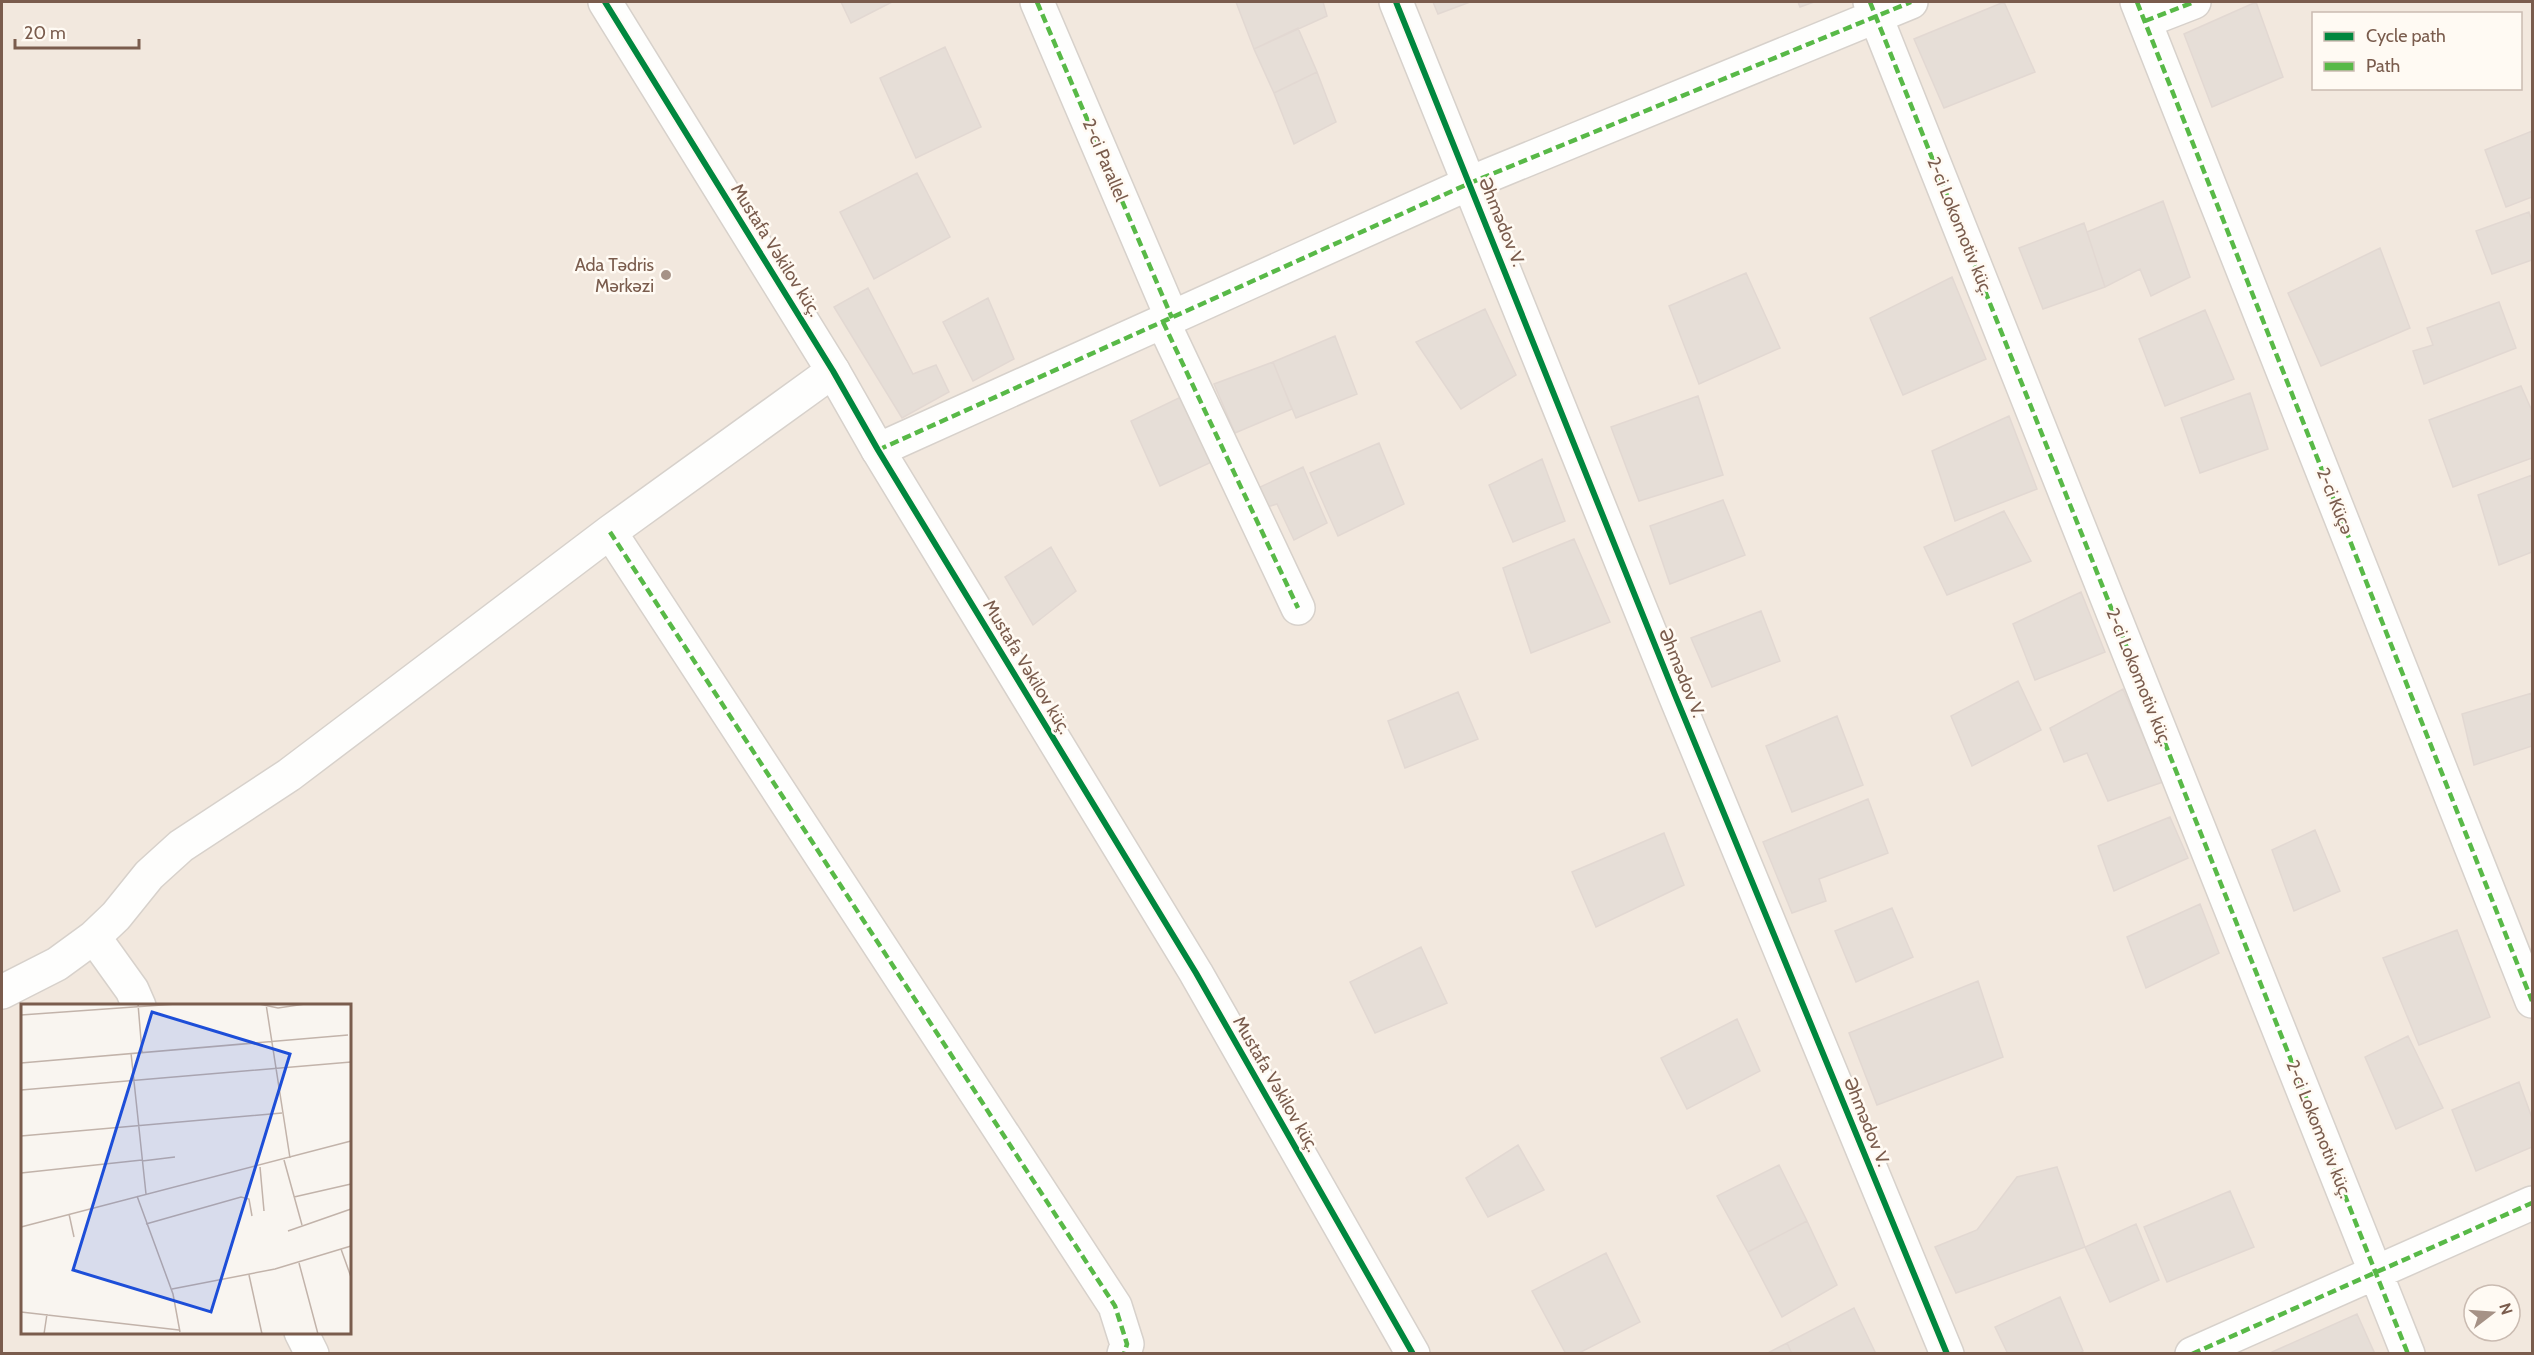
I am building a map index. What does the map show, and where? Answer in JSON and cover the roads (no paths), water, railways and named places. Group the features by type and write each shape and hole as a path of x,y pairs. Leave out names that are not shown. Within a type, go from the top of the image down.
{"street":[{"name":"Mustafa Vəkilov küç.","path":"605,2 832,371 1196,973 1413,1353"},
{"name":"2-ci Parallel","path":"1037,2 1168,320 1298,608"},
{"name":"Əhmədov V.","path":"1396,2 1675,695 1947,1353"},
{"path":"878,450 1470,183 1873,9 1911,2"},
{"path":"2141,11 2194,2"},
{"name":"2-ci Lokomotiv küç.","path":"1873,9 2408,1353"},
{"name":"2-ci Küçə","path":"2141,11 2532,1001"},
{"path":"2,992 57,964 94,937 116,916 149,875 181,846 289,775 610,532 832,371"},
{"path":"610,532 1116,1306 1127,1344 1124,1353"},
{"path":"94,937 132,990 139,1004"},
{"path":"2192,1353 2532,1203"},
{"path":"302,1334 312,1353"}],"place":[{"name":"Ada Tədris Mərkəzi","path":"666,275"}]}
